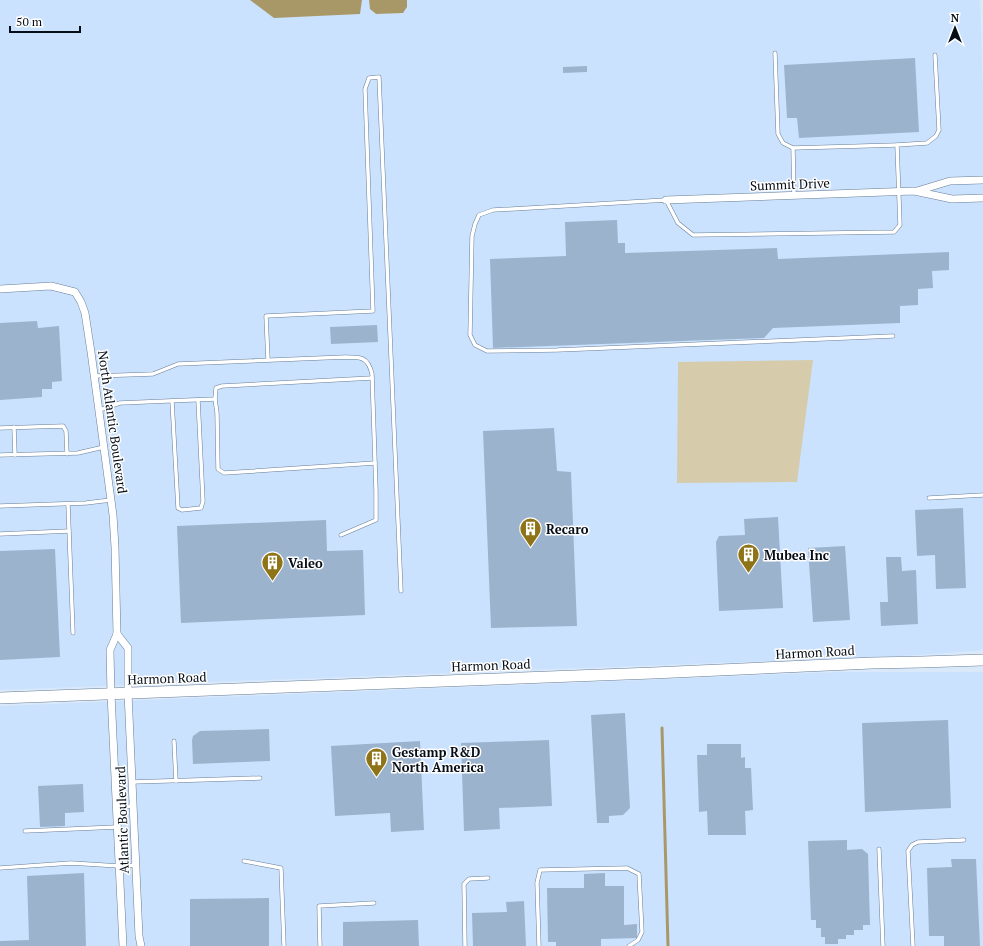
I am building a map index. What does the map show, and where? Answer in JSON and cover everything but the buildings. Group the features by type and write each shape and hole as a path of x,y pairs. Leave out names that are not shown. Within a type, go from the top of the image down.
{"street":[{"name":"Summit Drive","path":"666,200 914,191 950,181 983,180"},
{"name":"Summit Drive","path":"914,191 952,199 983,198"},
{"name":"North Atlantic Boulevard","path":"0,289 51,286 64,288 75,292 85,313 95,376 111,500 115,547 117,634 110,650 111,694"},
{"path":"117,634 128,648 128,694"},
{"name":"Harmon Road","path":"0,698 633,674 872,663 983,660"},
{"name":"Atlantic Boulevard","path":"111,694 123,946"},
{"name":"Atlantic Boulevard","path":"128,694 139,936 141,946"}],"lane":[{"path":"775,53 778,134 783,143 793,148 927,143 936,136 938,130 935,55"},
{"path":"268,360 266,316 373,311 365,89 369,78 379,77 400,591"},
{"path":"893,336 487,351 475,345 470,335 472,236 479,214 493,210 666,200 678,223 692,235 894,232 900,225 897,145"},
{"path":"793,148 794,196"},
{"path":"95,376 154,374 178,364 358,357 366,360 370,367 372,378 376,520 341,535"},
{"path":"372,378 222,386 216,388 215,399 217,414 218,469 224,473 375,463"},
{"path":"99,410 120,403 215,399"},
{"path":"172,401 178,508 182,510 201,508 204,501 198,400"},
{"path":"0,428 63,426 66,431 68,454"},
{"path":"14,427 15,455"},
{"path":"0,456 68,454 104,447"},
{"path":"929,498 983,495"},
{"path":"0,506 68,504 111,500"},
{"path":"68,504 73,633"},
{"path":"0,534 69,531"},
{"path":"174,741 176,781"},
{"path":"132,782 260,778"},
{"path":"116,807 133,806"},
{"path":"26,831 117,827"},
{"path":"913,946 908,851 912,845 918,842 964,840"},
{"path":"879,849 883,946"},
{"path":"244,861 281,868 284,946"},
{"path":"0,868 71,863 119,866 136,865"},
{"path":"539,946 536,883 540,870 627,868 639,874 642,932 638,940 629,946"},
{"path":"465,946 464,884 469,879 488,878"},
{"path":"320,946 319,906 374,903"}],"shaded area":[{"path":"0,0 980,0 983,94 983,649 976,651 900,656 0,690"},
{"path":"250,0 362,0 360,14 274,18"},
{"path":"369,0 407,0 407,7 403,13 376,14 370,9"},
{"path":"813,360 797,482 677,483 678,362"},
{"path":"838,672 983,672 983,946 0,946 0,706"}],"waterway":[{"path":"662,728 668,946"}],"place":[{"name":"Recaro","path":"531,548"},
{"name":"Mubea Inc","path":"749,574"},
{"name":"Valeo","path":"272,582"},
{"name":"Gestamp R&D North America","path":"377,778"}]}
